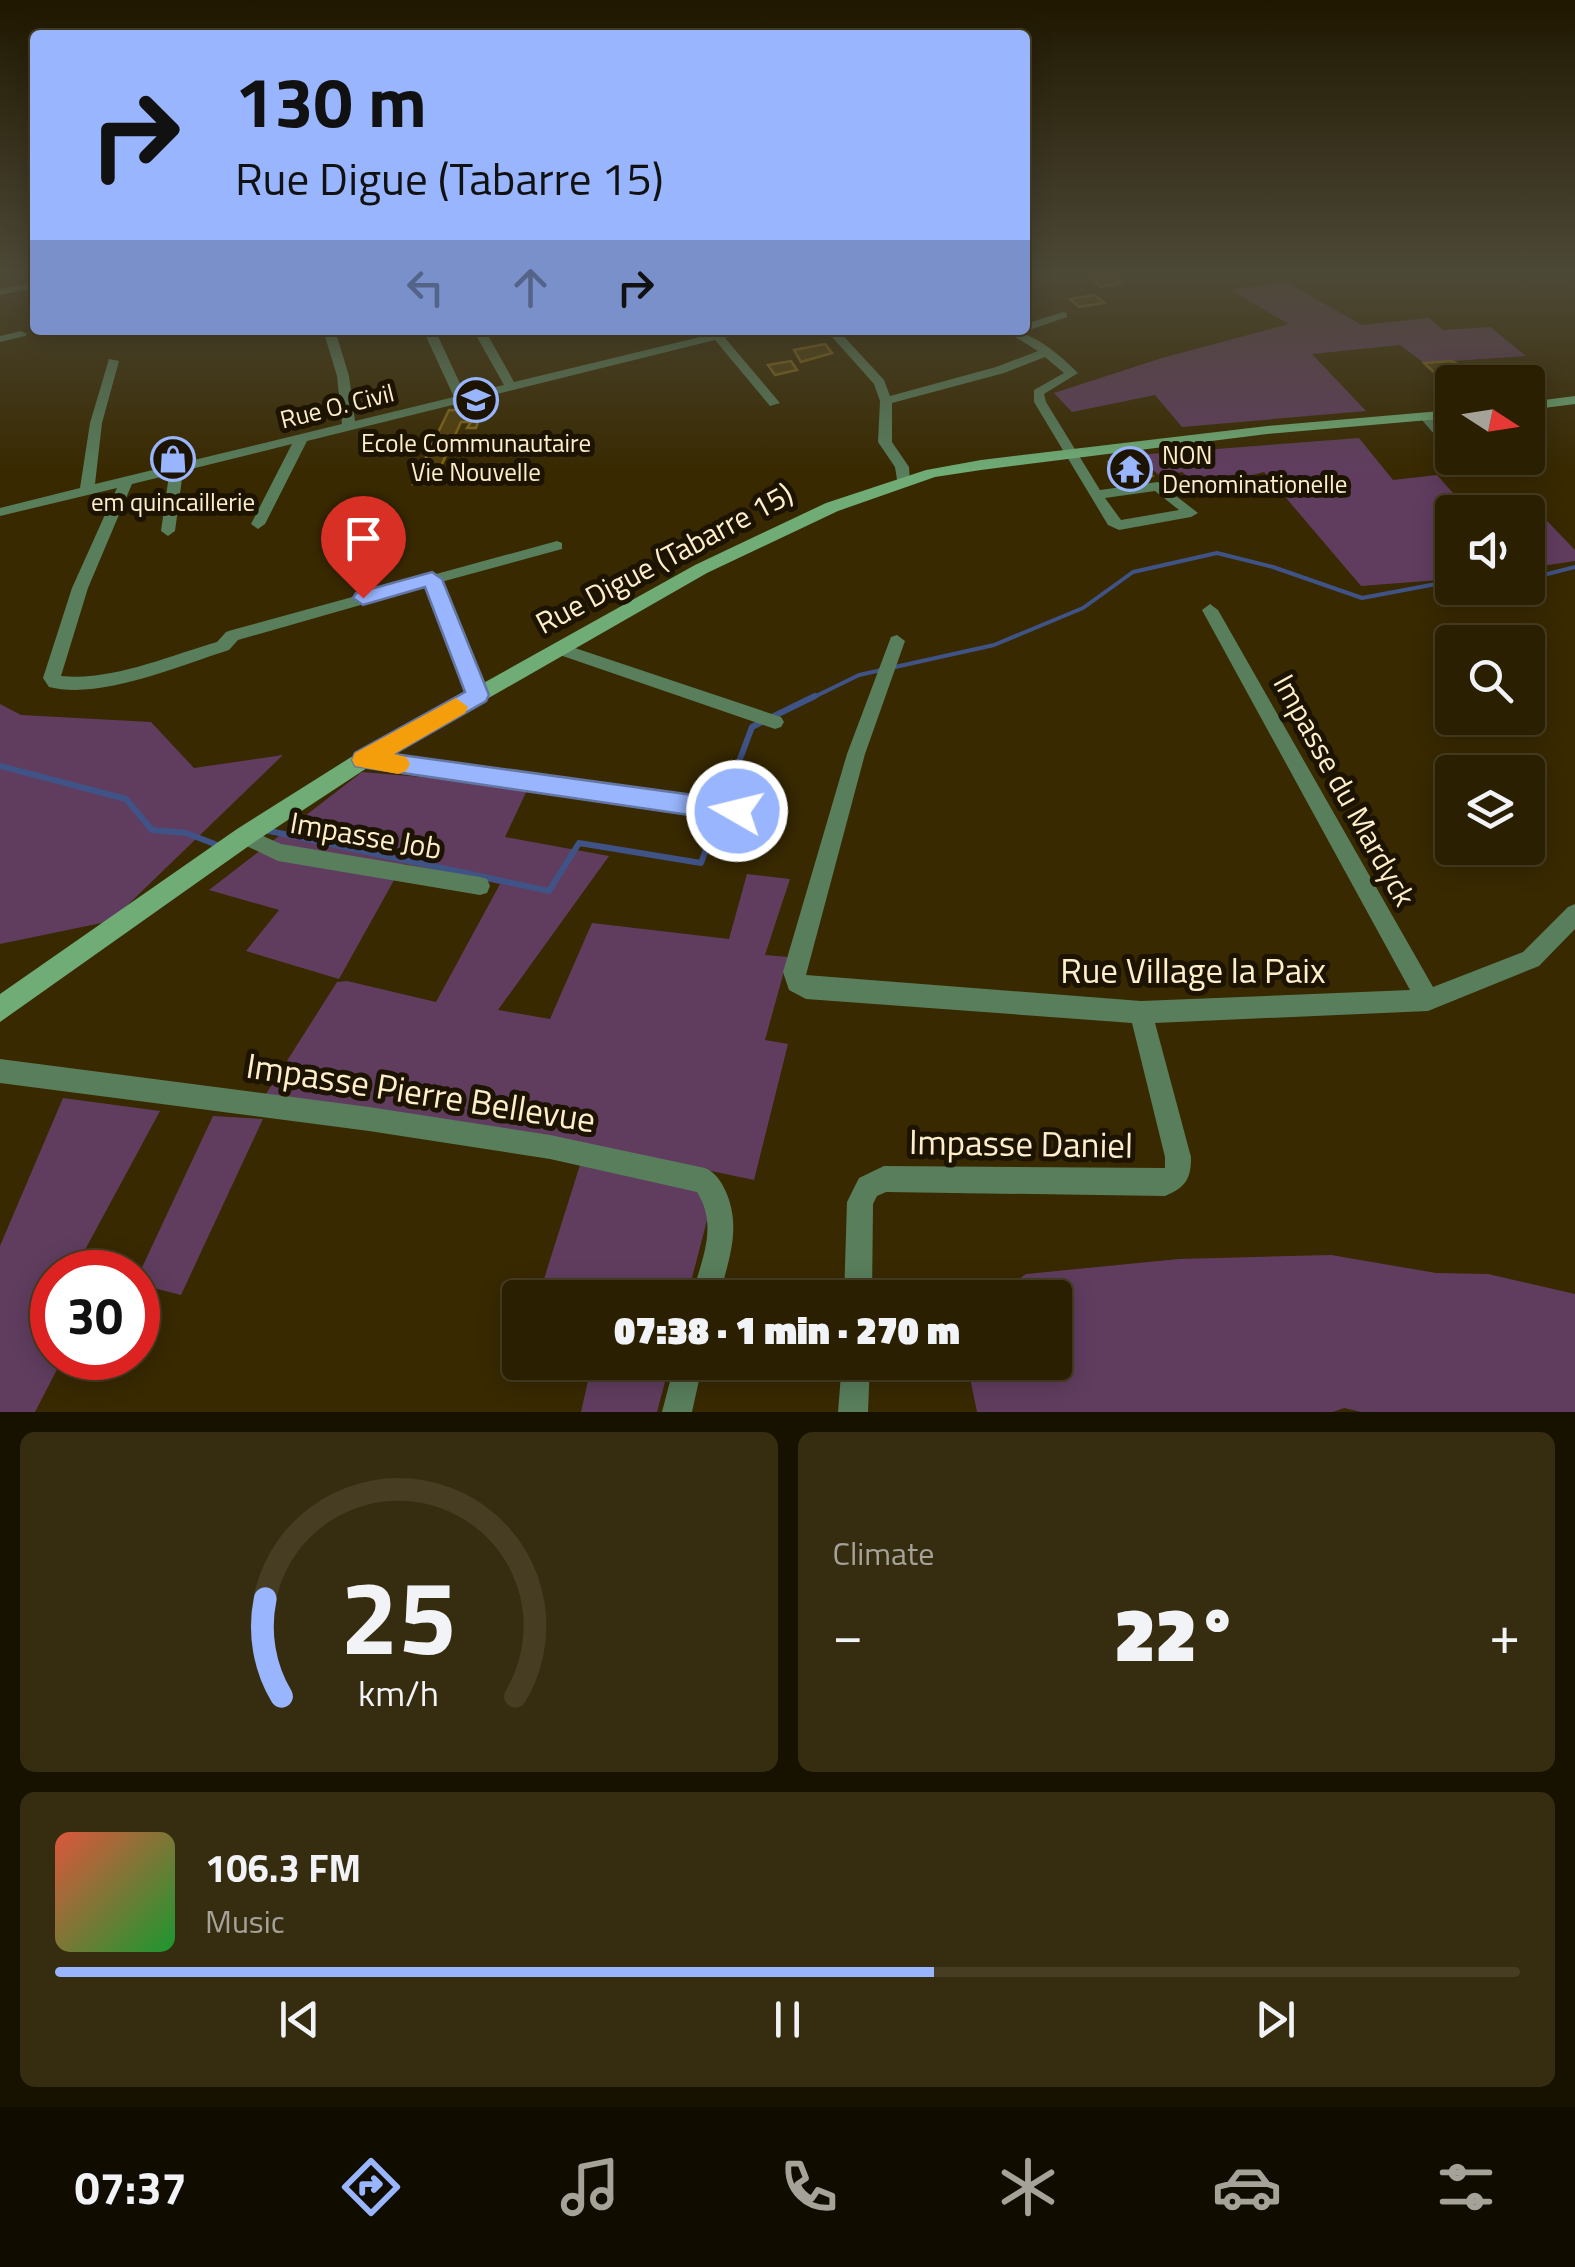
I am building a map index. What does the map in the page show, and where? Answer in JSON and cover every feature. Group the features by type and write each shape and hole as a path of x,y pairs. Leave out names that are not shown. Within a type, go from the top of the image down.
{"street":[{"path":"333,340 343,376 349,427"},
{"path":"433,340 462,400"},
{"path":"485,340 511,388"},
{"name":"Rue O. Civil","path":"0,512 703,340"},
{"path":"721,340 774,403"},
{"path":"841,340 880,384 886,402 884,442 902,467 903,483"},
{"path":"1028,340 1072,373 1038,393 1040,402 1095,495 1119,525 1191,514 1158,486 1095,495"},
{"path":"886,402 1000,370 1047,352"},
{"path":"87,491 96,423 113,361"},
{"path":"1545,404 1575,400"},
{"name":"Rue Digue (Tabarre 15)","path":"0,1009 255,830 364,760 702,568 832,507 932,473 981,465 1267,430 1435,416"},
{"path":"1426,417 1435,427"},
{"path":"258,524 302,438"},
{"path":"168,530 176,468"},
{"path":"128,480 80,588 52,678 55,682 75,683 143,670 223,646 232,636 556,546"},
{"path":"432,579 478,695"},
{"name":"Impasse du Mardyck","path":"1210,610 1428,1000"},
{"name":"Rue Village la Paix","path":"897,641 856,754 794,972 797,982 806,988 1142,1012 1428,1000 1531,959 1575,914"},
{"path":"560,649 775,722"},
{"path":"364,760 737,811"},
{"name":"Impasse Job","path":"255,830 278,852 480,886"},
{"name":"Impasse Daniel","path":"858,1280 860,1202 868,1187 884,1179 1164,1183 1178,1175 1178,1157 1142,1012"},
{"name":"Impasse Pierre Bellevue","path":"0,1071 550,1146 705,1181 720,1200 724,1218 709,1280"},
{"path":"677,1412 685,1380"},
{"path":"853,1412 855,1380"}],"shaded area":[{"path":"1230,340 1506,340 1526,356 1424,363 1400,345 1312,354 1366,411 1182,427 1155,395 1072,412 1054,393"},
{"path":"1359,438 1393,480 1437,475 1455,495 1435,495 1435,580 1361,586 1264,472 1201,488 1182,472 1161,477 1136,455"},
{"path":"1545,519 1575,550 1575,561 1545,565"},
{"path":"0,704 21,715 151,722 194,768 283,755 111,921 0,944"},
{"path":"362,772 529,786 505,837 609,856 498,1010 550,1019 592,923 729,939 747,874 790,879 765,955 788,957 765,1040 788,1044 754,1180 544,1136 266,1094 337,982 436,1002 500,884 403,864 339,979 246,951 279,910 209,890"},
{"path":"63,1098 160,1111 85,1250 30,1250 30,1380 52,1380 35,1412 0,1412 0,1246"},
{"path":"213,1116 263,1119 181,1295 160,1290 160,1250 150,1250"},
{"path":"580,1165 703,1187 711,1205 691,1280 544,1280"},
{"path":"1331,1255 1436,1273 1488,1274 1575,1294 1575,1412 1361,1412 1344,1408 1333,1412 977,1412 970,1380 1072,1380 1072,1280 1017,1280 1026,1274 1179,1259"},
{"path":"588,1380 665,1380 657,1412 581,1412"}],"building":[{"path":"825,344 832,353 801,362 794,350"},
{"path":"791,361 797,370 775,375 768,365"},
{"path":"1451,361 1460,365 1435,365 1435,373 1424,363"},
{"path":"449,410 482,411 476,428 467,428 471,422 461,422 433,484 413,484"},
{"name":"NON Denominationelle","path":"1130,456 1152,476 1130,482 1109,462"}],"waterway":[{"path":"810,699 859,675 994,645 1083,608 1133,572 1217,553 1273,567 1362,598 1435,584"},
{"path":"1545,575 1575,567"},
{"path":"774,716 815,696"},
{"path":"265,830 549,891 579,843 701,863 752,727 764,721"},
{"path":"0,766 126,799 152,830 186,833 220,846"}],"slow traffic":[{"path":"398,764 364,760 456,707"}],"place":[{"name":"Ecole Communautaire Vie Nouvelle","path":"476,400"},
{"name":"em quincaillerie","path":"173,459"},
{"name":"NON Denominationelle","path":"1130,469"}],"route":[{"path":"363,598 432,579 478,695 364,760 737,811"}]}
